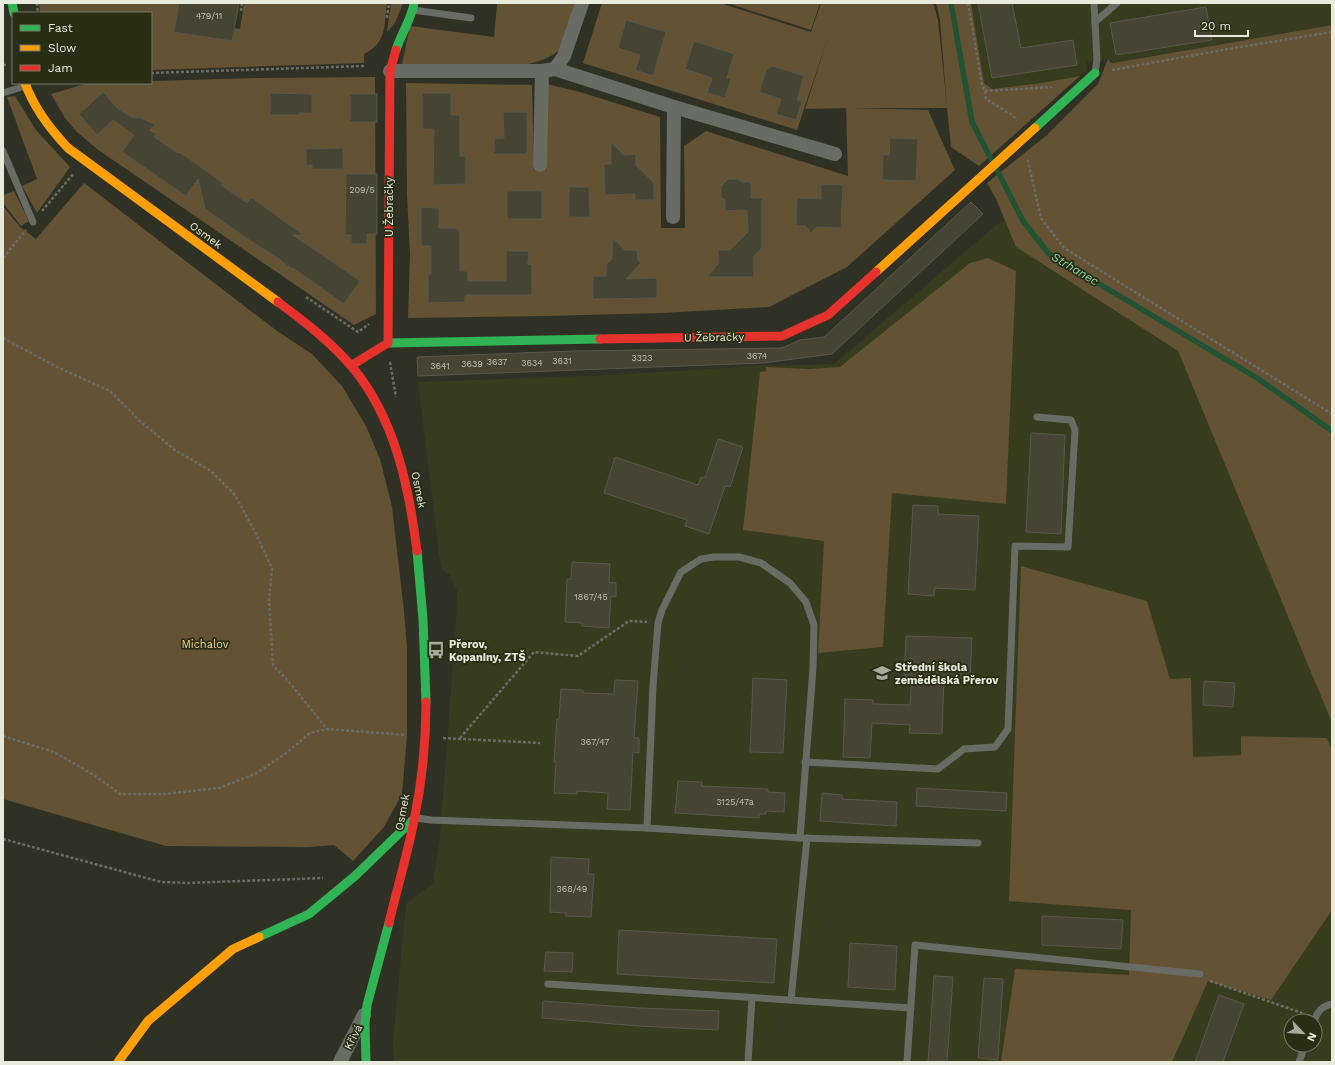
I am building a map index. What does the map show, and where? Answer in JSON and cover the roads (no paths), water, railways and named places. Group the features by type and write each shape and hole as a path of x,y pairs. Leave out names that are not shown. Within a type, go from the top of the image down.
{"street":[{"path":"540,165 548,70 564,56 582,3"},
{"name":"U Žebračky","path":"388,344 390,71 400,37 413,7"},
{"path":"390,71 548,70 835,154"},
{"name":"U Žebračky","path":"352,365 388,344 782,336 828,315 1011,151 1095,73"},
{"name":"Osmek","path":"25,84 38,111 53,132 68,148 307,323 334,346 352,365 365,383 390,431 401,463 411,505 418,561 426,675 425,736 415,818 366,1012 366,1062"},
{"path":"673,217 674,107"},
{"path":"118,1062 148,1021 232,949 309,914 355,876 415,818"},
{"name":"Křivá","path":"340,1062 366,1012"}],"lane":[{"path":"1094,3 1097,60 1095,73"},
{"path":"1095,22 1117,3"},
{"path":"413,7 471,18"},
{"path":"3,94 25,84"},
{"path":"3,151 33,222"},
{"path":"805,762 938,769 964,749 995,747 1008,729 1015,546 1068,548 1075,430 1071,420 1037,417"},
{"path":"647,828 653,686 658,623 662,610 681,572 701,559 714,557 739,557 761,564 790,582 806,602 814,625 813,668 805,762 804,838 791,1000"},
{"path":"415,818 431,820 647,828 804,838 978,843"},
{"path":"907,1062 915,945 1200,974"},
{"path":"548,984 911,1008"},
{"path":"748,1062 752,998"},
{"path":"1318,1013 1324,1006 1332,1004"}],"waterway":[{"name":"Strhanec","path":"951,3 972,122 992,161"},
{"name":"Strhanec","path":"996,168 1023,221 1049,254 1257,378 1332,431"}],"place":[{"name":"Přerov, Kopaniny, ZTŠ","path":"436,650"},
{"name":"Střední škola zemědělská Přerov","path":"882,673"}],"park label":[{"name":"Michalov","path":"205,644"}]}
